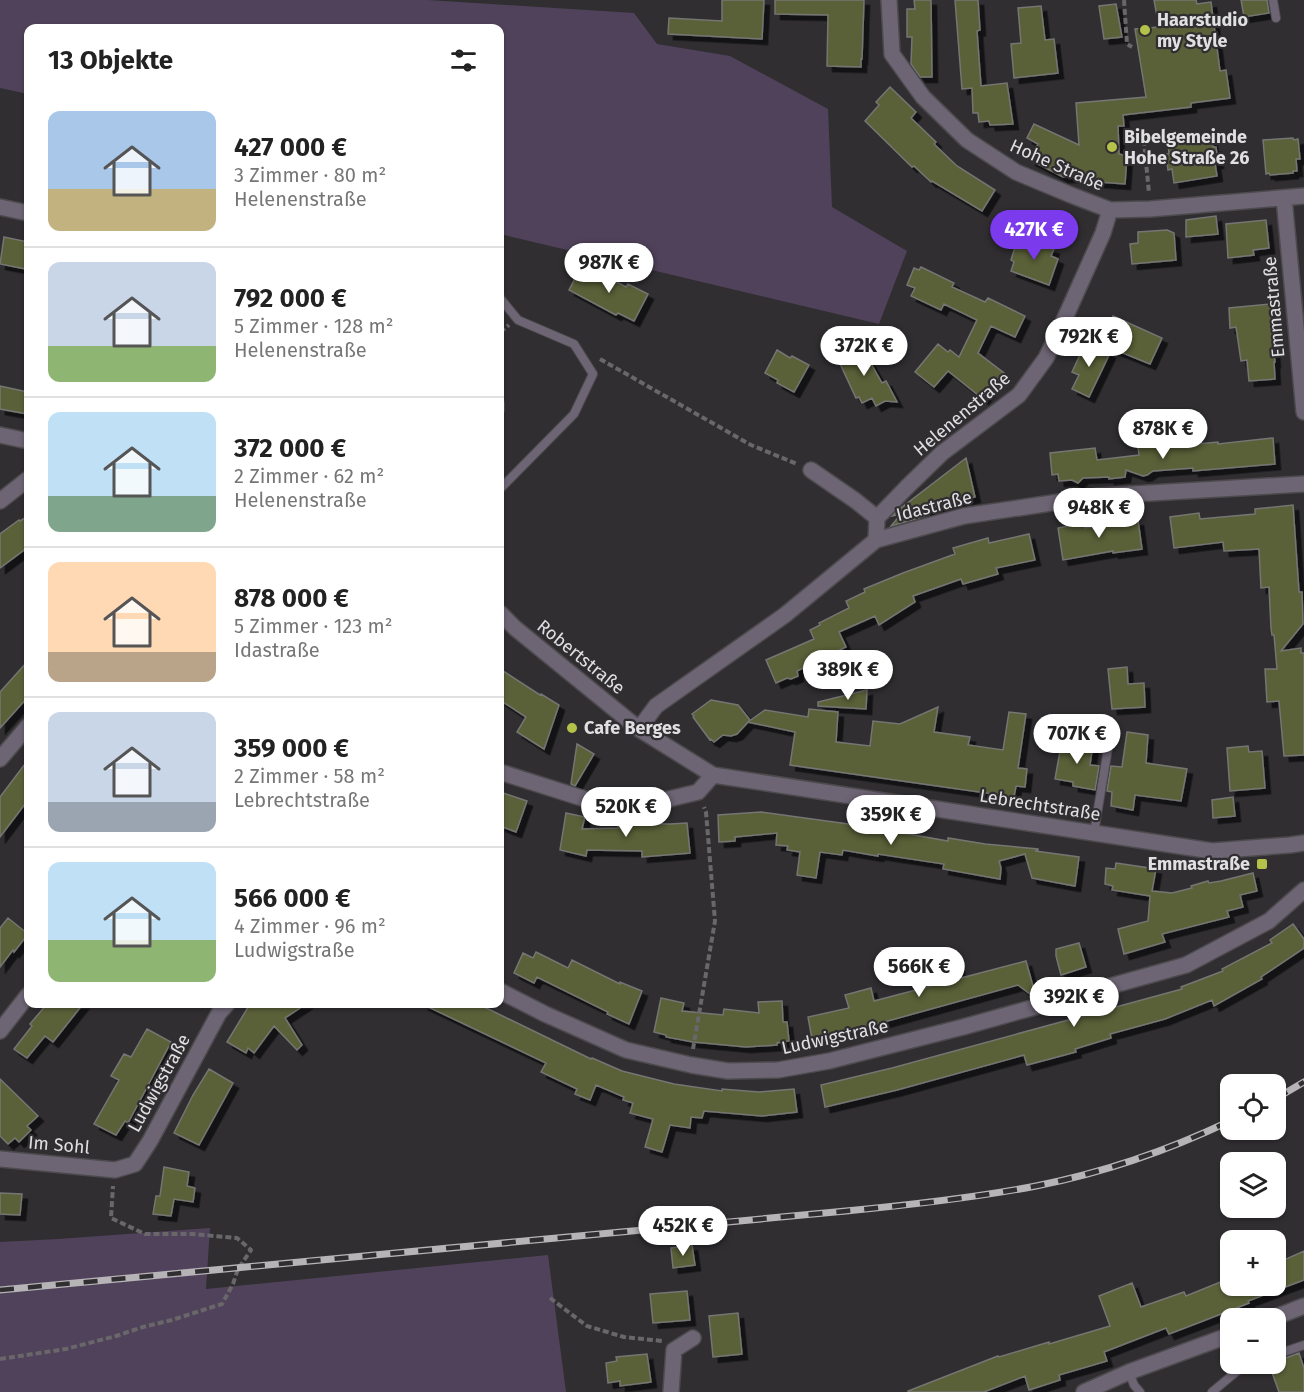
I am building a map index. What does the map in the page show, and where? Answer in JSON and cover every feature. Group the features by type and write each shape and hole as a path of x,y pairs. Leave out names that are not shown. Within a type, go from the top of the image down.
{"street":[{"name":"Hohe Straße","path":"889,0 892,54 922,97 967,140 1016,172 1110,210 1150,209 1304,196"},
{"name":"Emmastraße","path":"1284,198 1304,412"},
{"path":"0,207 24,212"},
{"name":"Helenenstraße","path":"877,518 942,453 1019,395 1051,348 1103,233 1110,210"},
{"path":"0,435 24,440"},
{"path":"810,470 877,518 876,540"},
{"path":"0,501 24,482"},
{"name":"Idastraße","path":"639,729 656,706 785,615 876,540 964,516 1100,496 1304,483"},
{"name":"Robertstraße","path":"504,617 514,628 639,729"},
{"name":"Lebrechtstraße","path":"639,729 713,775 1212,851 1304,843"},
{"path":"0,759 24,731"},
{"path":"504,773 588,800 644,806 698,792 713,775"},
{"name":"Ludwigstraße","path":"504,993 626,1050 728,1071 778,1070 829,1060 963,1027 1186,965 1269,921 1304,890"},
{"path":"0,1031 24,1000"},
{"name":"Ludwigstraße","path":"115,1170 135,1164 223,1008"},
{"name":"Im Sohl","path":"0,1159 115,1170"},
{"path":"1286,1313 1304,1306"},
{"path":"670,1392 674,1350 693,1338"},
{"path":"1084,1392 1129,1372 1220,1339"}],"lane":[{"path":"1273,0 1276,18"},
{"path":"504,303 518,320 574,344 593,374 574,414 504,485"},
{"path":"1094,833 1112,724"},
{"path":"1286,1351 1304,1345"},
{"path":"1129,1372 1134,1385 1140,1392"},
{"path":"1212,1392 1234,1374"}],"path":[{"path":"1124,0 1127,44 1132,47"},
{"path":"1143,131 1149,188"},
{"path":"574,344 751,445 810,470"},
{"path":"691,1065 715,921 706,812 698,792"},
{"path":"0,1359 66,1349 222,1304 238,1269 251,1250 237,1238 192,1234 145,1234 111,1218 115,1170"},
{"path":"550,1298 587,1326 624,1337 664,1341 674,1350"}],"shaded area":[{"path":"0,0 428,0 634,13 657,44 730,56 828,109 832,207 907,251 879,324 504,235 504,24 24,24 24,93 0,88"},
{"path":"210,1228 206,1289 548,1255 566,1392 0,1392 0,1242"}],"building":[{"path":"722,0 764,0 762,39 668,34 669,18 722,21"},
{"path":"775,0 864,0 861,67 827,66 828,15 775,14"},
{"path":"914,0 931,0 932,77 920,77 911,64 912,37 907,37 907,9 915,9"},
{"path":"955,0 978,0 980,30 977,31 981,86 1007,83 1013,124 990,125 989,121 979,122 978,113 973,113 972,88 962,89"},
{"path":"1154,0 1196,0 1197,4 1211,2 1220,71 1226,70 1230,98 1191,103 1191,107 1123,115 1124,126 1118,126 1119,154 1127,156 1125,184 1085,181 1084,177 1063,177 1030,160 1038,144 1027,138 1034,124 1079,145 1076,103 1146,97 1135,29 1159,27"},
{"path":"1241,0 1267,0 1269,13 1244,17"},
{"path":"1116,4 1122,37 1104,39 1099,6"},
{"path":"1041,6 1045,40 1054,39 1058,73 1014,78 1011,44 1021,43 1018,8"},
{"path":"890,87 916,112 911,118 936,142 934,144 957,166 995,190 982,211 931,182 914,166 912,167 865,121 879,105 876,102"},
{"path":"1211,137 1213,147 1216,147 1217,176 1174,183 1172,169 1168,170 1166,154 1169,154 1168,143"},
{"path":"1298,139 1300,159 1296,159 1297,171 1266,174 1263,140"},
{"path":"1216,216 1218,234 1186,237 1186,220"},
{"path":"1266,220 1269,248 1253,250 1254,255 1228,258 1226,224"},
{"path":"1167,230 1174,233 1176,260 1132,264 1130,244 1138,243 1138,232"},
{"path":"4,237 24,241 24,269 0,264"},
{"path":"1023,238 1054,249 1051,256 1058,259 1049,285 1011,271 1014,262 1011,260 1016,244 1020,246"},
{"path":"586,266 626,287 628,284 648,294 634,321 618,313 616,315 569,290 579,271 583,273"},
{"path":"921,267 954,283 952,287 985,302 988,298 1025,316 1015,337 991,326 978,353 1004,373 983,399 948,371 934,387 915,372 938,344 959,357 977,320 944,304 941,310 911,296 915,288 907,285 914,268 919,270"},
{"path":"1270,304 1275,379 1249,381 1247,360 1241,361 1236,327 1230,328 1229,308"},
{"path":"1113,316 1162,338 1150,364 1101,344"},
{"path":"1086,342 1110,353 1089,397 1072,389 1079,375 1072,372"},
{"path":"860,344 882,383 886,381 897,402 885,401 876,406 872,398 862,403 859,397 856,398 836,355"},
{"path":"777,350 809,365 794,392 765,373"},
{"path":"0,386 24,391 24,413 0,409"},
{"path":"1273,438 1275,464 1193,471 1193,468 1153,471 1143,476 1126,470 1125,477 1083,478 1078,483 1072,480 1059,481 1058,474 1052,475 1050,453 1095,448 1097,460 1139,455 1138,447 1218,442 1218,444"},
{"path":"966,458 975,497 929,508 929,515 891,526 901,514 892,516 897,511"},
{"path":"1293,505 1303,624 1281,651 1301,648 1301,653 1304,653 1304,755 1284,756 1279,701 1267,702 1265,669 1277,669 1274,635 1272,635 1271,628 1269,587 1261,588 1259,549 1224,551 1223,542 1174,548 1170,517 1199,513 1200,519 1255,514 1255,509"},
{"path":"24,518 24,550 0,568 0,534"},
{"path":"1138,520 1142,549 1113,553 1113,551 1063,560 1058,528 1084,523 1085,528"},
{"path":"1029,534 1035,560 996,568 998,574 963,584 961,579 913,596 915,602 879,625 875,616 839,632 846,647 797,671 798,676 776,683 766,660 814,639 810,630 849,608 846,601 865,592 864,589 955,554 953,548 988,538 989,543"},
{"path":"24,665 24,701 0,728 0,692"},
{"path":"1127,667 1128,684 1144,683 1145,707 1112,709 1108,669"},
{"path":"504,672 559,705 544,749 517,732 526,717 504,703"},
{"path":"867,690 866,709 818,706 818,702"},
{"path":"711,700 738,705 750,720 737,734 723,735 714,742 710,740 692,714"},
{"path":"938,707 934,732 970,737 968,745 1003,750 1009,712 1026,714 1018,768 1027,769 1025,787 1016,786 1014,797 790,765 795,732 748,722 765,710 808,717 809,709 838,712 836,742 870,746 873,721 900,724"},
{"path":"1127,732 1148,735 1146,763 1187,769 1181,801 1135,795 1133,810 1111,806 1112,792 1107,791 1111,766 1122,767"},
{"path":"1062,740 1093,744 1090,765 1099,766 1095,790 1073,786 1073,782 1055,779"},
{"path":"577,744 594,754 575,786 571,784"},
{"path":"1248,746 1249,752 1262,751 1265,788 1230,791 1227,748"},
{"path":"24,765 24,805 0,837 0,797"},
{"path":"504,793 527,801 516,832 504,828"},
{"path":"1233,797 1235,816 1213,818 1212,800"},
{"path":"761,812 948,841 948,838 1038,849 1035,851 1079,857 1075,886 1032,878 1025,854 999,861 1000,879 943,869 944,864 843,850 842,855 820,852 816,878 797,875 800,852 787,850 788,846 776,845 777,833 735,837 735,841 719,842 718,815"},
{"path":"566,813 585,817 582,829 618,828 618,823 687,823 690,853 642,857 642,851 587,850 586,856 560,850"},
{"path":"1116,863 1156,869 1152,891 1172,893 1208,881 1209,883 1221,881 1253,873 1257,891 1240,895 1243,907 1227,911 1229,917 1162,934 1165,942 1124,954 1118,929 1148,921 1150,896 1112,890 1113,886 1105,884 1106,868 1115,869"},
{"path":"8,918 24,931 24,939 0,967 0,928"},
{"path":"1293,924 1304,939 1304,948 1261,977 1262,979 1214,1006 1212,1000 1165,1019 1110,1034 1111,1038 1075,1049 1076,1052 1027,1065 1024,1055 825,1107 821,1085 892,1068 1182,989 1181,987 1223,971 1222,969 1272,943 1270,940"},
{"path":"1079,943 1086,967 1061,975 1056,949"},
{"path":"536,952 568,968 572,960 620,984 620,982 642,991 629,1024 537,977 534,983 514,973 523,953 533,958"},
{"path":"957,960 961,978 1026,961 1036,997 1018,985 855,1030 812,1039 808,1017 849,1008 845,995 871,988 874,1001 931,986 928,970 939,967 939,964"},
{"path":"661,998 684,1003 682,1011 723,1015 724,1009 759,1013 758,1002 782,1001 783,1022 787,1022 789,1041 777,1043 777,1045 746,1047 666,1037 666,1035 654,1032"},
{"path":"44,1008 80,1008 53,1042 45,1036 27,1058 14,1049 32,1026 30,1024"},
{"path":"248,1008 300,1008 285,1018 302,1045 297,1050 274,1026 254,1053 248,1048 246,1053 227,1042"},
{"path":"430,1008 486,1008 591,1059 622,1071 674,1084 722,1091 722,1089 759,1092 794,1089 797,1112 762,1116 704,1111 702,1118 691,1117 690,1128 670,1125 662,1152 645,1147 653,1119 630,1113 633,1103 596,1085 590,1100 575,1094 577,1089 541,1072 546,1063"},
{"path":"147,1029 171,1042 128,1123 125,1121 116,1135 94,1124 119,1080 111,1076 124,1054 131,1057"},
{"path":"209,1069 233,1083 199,1145 174,1133"},
{"path":"0,1079 38,1116 27,1126 31,1130 19,1142 15,1138 8,1144 0,1136"},
{"path":"164,1167 189,1172 187,1186 195,1188 193,1202 174,1199 171,1216 153,1214 156,1196 160,1196"},
{"path":"0,1193 22,1194 20,1215 0,1214"},
{"path":"692,1245 695,1265 673,1268 671,1248"},
{"path":"1304,1251 1304,1280 1286,1287 1286,1259"},
{"path":"1220,1282 1220,1296 1261,1296 1236,1308 1220,1308 1220,1314 1169,1334 1166,1328 1104,1352 1107,1361 1059,1375 1060,1380 1029,1390 1025,1376 984,1392 908,1392 998,1356 1110,1326 1099,1296 1132,1283 1141,1307 1184,1292 1186,1296"},
{"path":"687,1291 690,1320 653,1323 650,1294"},
{"path":"738,1313 742,1354 713,1357 709,1316"},
{"path":"1299,1353 1304,1368 1304,1392 1279,1392 1273,1374 1286,1374 1286,1358"},
{"path":"647,1354 651,1382 620,1386 620,1381 608,1383 606,1363 617,1361 616,1357"}],"railway":[{"path":"1286,1093 1304,1082"},
{"path":"0,1290 965,1198 1061,1181 1159,1151 1220,1125"}],"place":[{"name":"Haarstudio my Style","path":"1145,30"},
{"name":"Bibelgemeinde Hohe Straße 26","path":"1112,147"},
{"name":"Cafe Berges","path":"572,728"},
{"name":"Emmastraße","path":"1262,864"}]}
